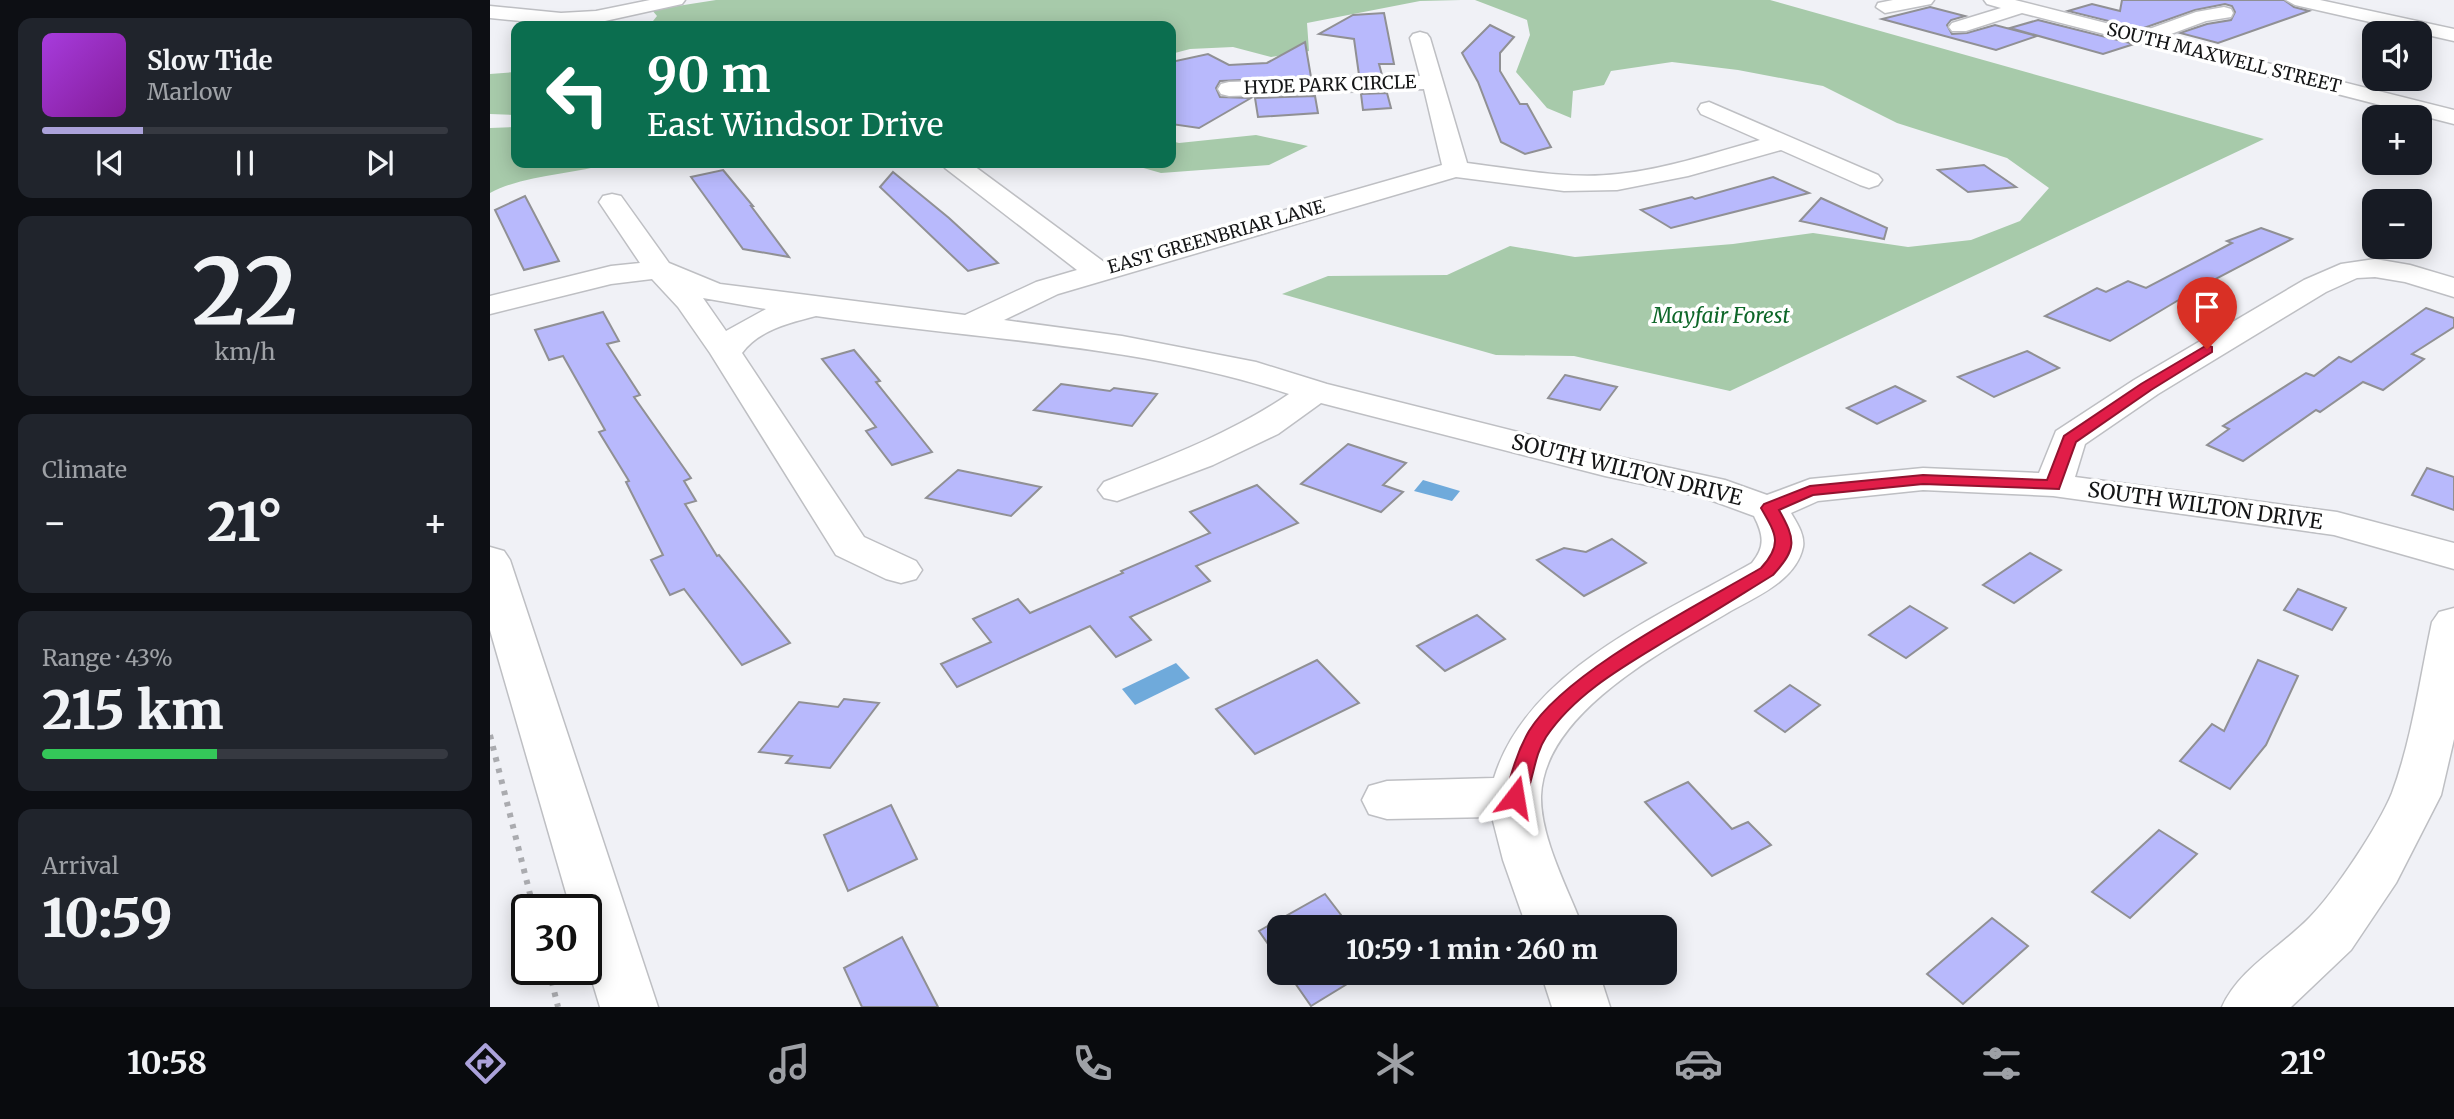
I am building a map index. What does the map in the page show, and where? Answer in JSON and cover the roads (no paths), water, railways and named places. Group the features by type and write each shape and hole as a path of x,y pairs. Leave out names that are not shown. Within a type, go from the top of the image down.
{"street":[{"path":"490,12 561,19 596,17 676,0"},
{"path":"1885,7 1925,0"},
{"name":"SOUTH MAXWELL STREET","path":"1993,0 2454,117"},
{"path":"2295,0 2454,35"},
{"path":"1959,27 2022,7"},
{"path":"2144,37 2203,16 2224,13"},
{"path":"1420,38 1453,151 1455,169"},
{"name":"HYDE PARK CIRCLE","path":"1230,89 1432,82"},
{"path":"1709,109 1869,180"},
{"name":"EAST GREENBRIAR LANE","path":"970,325 1047,288 1455,169 1564,183 1617,181 1688,168 1780,142"},
{"path":"961,168 1098,272"},
{"path":"612,202 659,270 689,301 726,353 850,546 901,570"},
{"path":"2053,485 2069,439 2146,387 2315,286 2351,270 2375,268 2410,274 2454,288"},
{"path":"490,316 615,285 659,270"},
{"path":"490,305 611,275 659,270 713,292 970,325"},
{"path":"726,353 739,335 778,315 815,307"},
{"name":"SOUTH WILTON DRIVE","path":"970,325 1122,346 1256,372 1315,391 1605,465 1712,488 1769,508 1810,490 1923,480 2053,485 2337,524 2454,556"},
{"path":"1117,489 1200,457 1265,426 1315,391"},
{"path":"1551,915 1521,828 1515,797 1524,763 1538,734 1558,709 1587,684 1621,660 1767,572 1782,556 1784,534 1769,508"},
{"path":"490,560 629,1007"},
{"path":"2250,1007 2331,933 2377,868 2416,795 2435,719 2454,622"},
{"path":"1387,800 1515,797"},
{"path":"1574,985 1581,1007"}],"water":[{"path":"1423,480 1460,491 1452,501 1414,491"},
{"path":"1176,663 1190,678 1135,705 1122,689"}],"park label":[{"name":"Mayfair Forest","path":"1721,316"}]}
